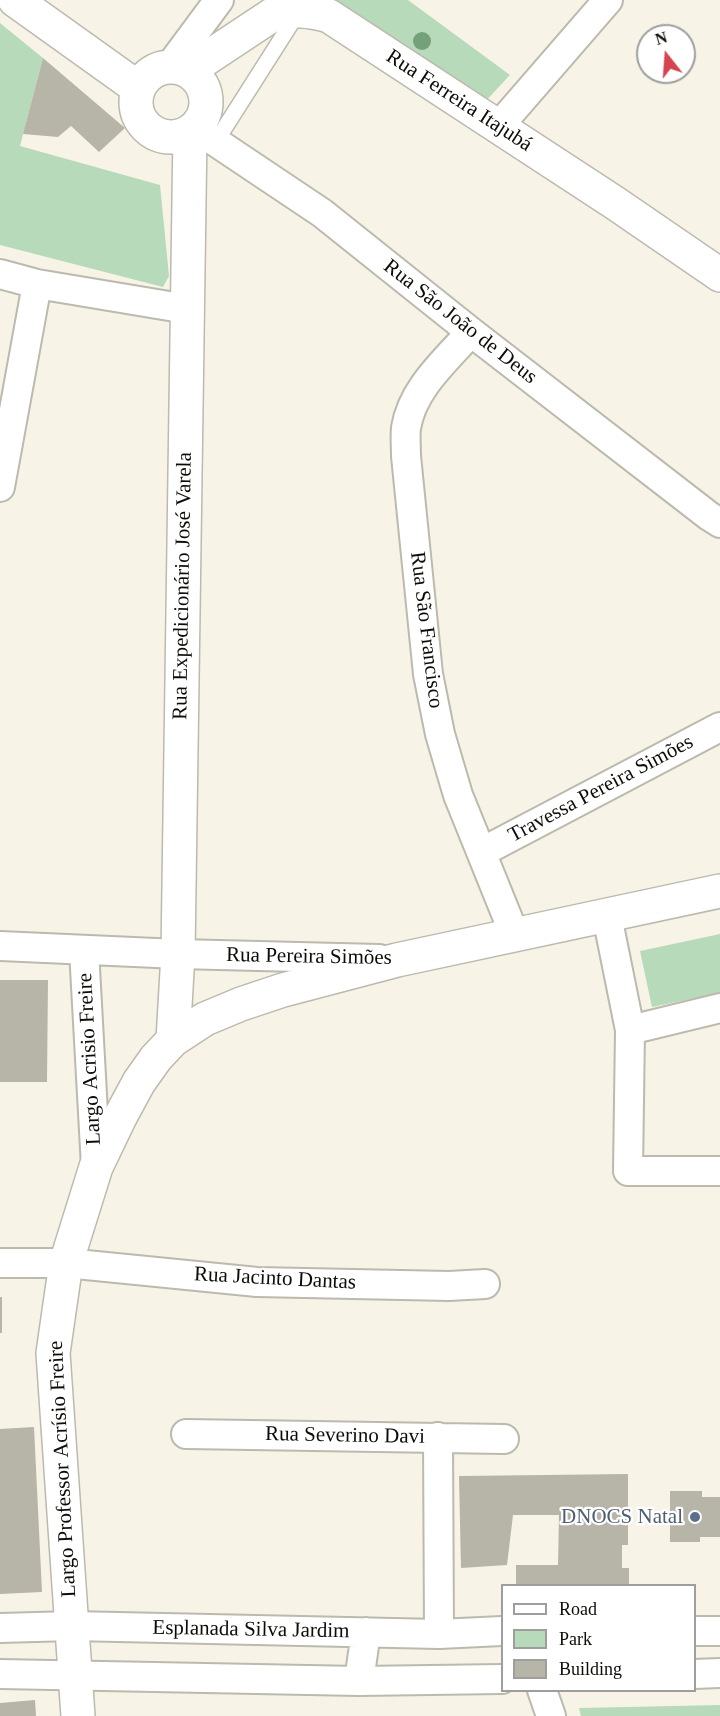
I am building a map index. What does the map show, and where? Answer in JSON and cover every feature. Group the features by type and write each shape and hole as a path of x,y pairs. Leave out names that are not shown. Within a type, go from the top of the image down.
{"street":[{"path":"15,0 138,88"},
{"path":"179,68 219,0"},
{"path":"498,127 608,0"},
{"name":"Rua Ferreira Itajubá","path":"179,68 272,15 285,11 311,11 328,16 615,202 720,275"},
{"path":"179,68 202,83 207,101 200,134 173,137 156,134 142,123 135,106 138,88 151,73 179,68"},
{"name":"Rua Expedicionário José Varela","path":"173,1040 178,954 187,309 200,134"},
{"name":"Rua São João de Deus","path":"200,134 322,213 471,332 720,523"},
{"path":"0,274 37,284 187,309"},
{"path":"0,487 37,284"},
{"name":"Rua São Francisco","path":"471,332 424,386 412,408 406,428 406,456 428,674 440,734 458,795 515,936"},
{"name":"Travessa Pereira Simões","path":"482,852 720,727"},
{"name":"Rua Pereira Simões","path":"0,946 397,960 720,891"},
{"path":"607,916 630,1030 628,1171 720,1172"},
{"name":"Largo Acrisio Freire","path":"84,950 96,1167"},
{"name":"Largo Professor Acrísio Freire","path":"78,1716 53,1353 66,1263 96,1167 139,1082 156,1058 173,1040 205,1019 241,1004 397,960"},
{"path":"630,1030 720,1008"},
{"name":"Rua Jacinto Dantas","path":"0,1263 66,1263 256,1282 449,1286 485,1284"},
{"name":"Rua Severino Davi","path":"186,1434 504,1439"},
{"path":"438,1437 439,1634"},
{"name":"Esplanada Silva Jardim","path":"0,1628 72,1626 439,1634 501,1631"},
{"path":"696,1631 720,1631"},
{"path":"359,1681 366,1632"},
{"path":"696,1674 720,1673"},
{"path":"0,1674 359,1681 501,1679"},
{"path":"543,1692 551,1716"}],"lane":[{"path":"200,134 299,11"}],"green space":[{"path":"287,0 408,0 510,75 483,104"},
{"path":"0,23 43,58 20,146 160,185 169,276 163,287 0,245"},
{"path":"720,934 720,993 652,1007 640,951"},
{"path":"720,1705 720,1716 581,1716 579,1708"}],"building":[{"path":"43,58 125,128 99,152 71,126 58,137 23,134"},
{"path":"0,980 48,980 47,1082 0,1082"},
{"path":"0,1297 2,1297 2,1333 0,1333"},
{"path":"34,1427 42,1592 0,1594 0,1429"},
{"path":"628,1474 628,1545 622,1545 622,1568 629,1568 629,1584 516,1584 516,1565 558,1565 559,1515 513,1515 507,1565 461,1568 459,1476"},
{"name":"DNOCS Natal","path":"670,1491 702,1491 702,1497 720,1497 720,1537 700,1537 700,1542 670,1542"},
{"path":"35,1700 36,1716 0,1716 0,1703"}],"place":[{"name":"DNOCS Natal","path":"695,1517"}]}
